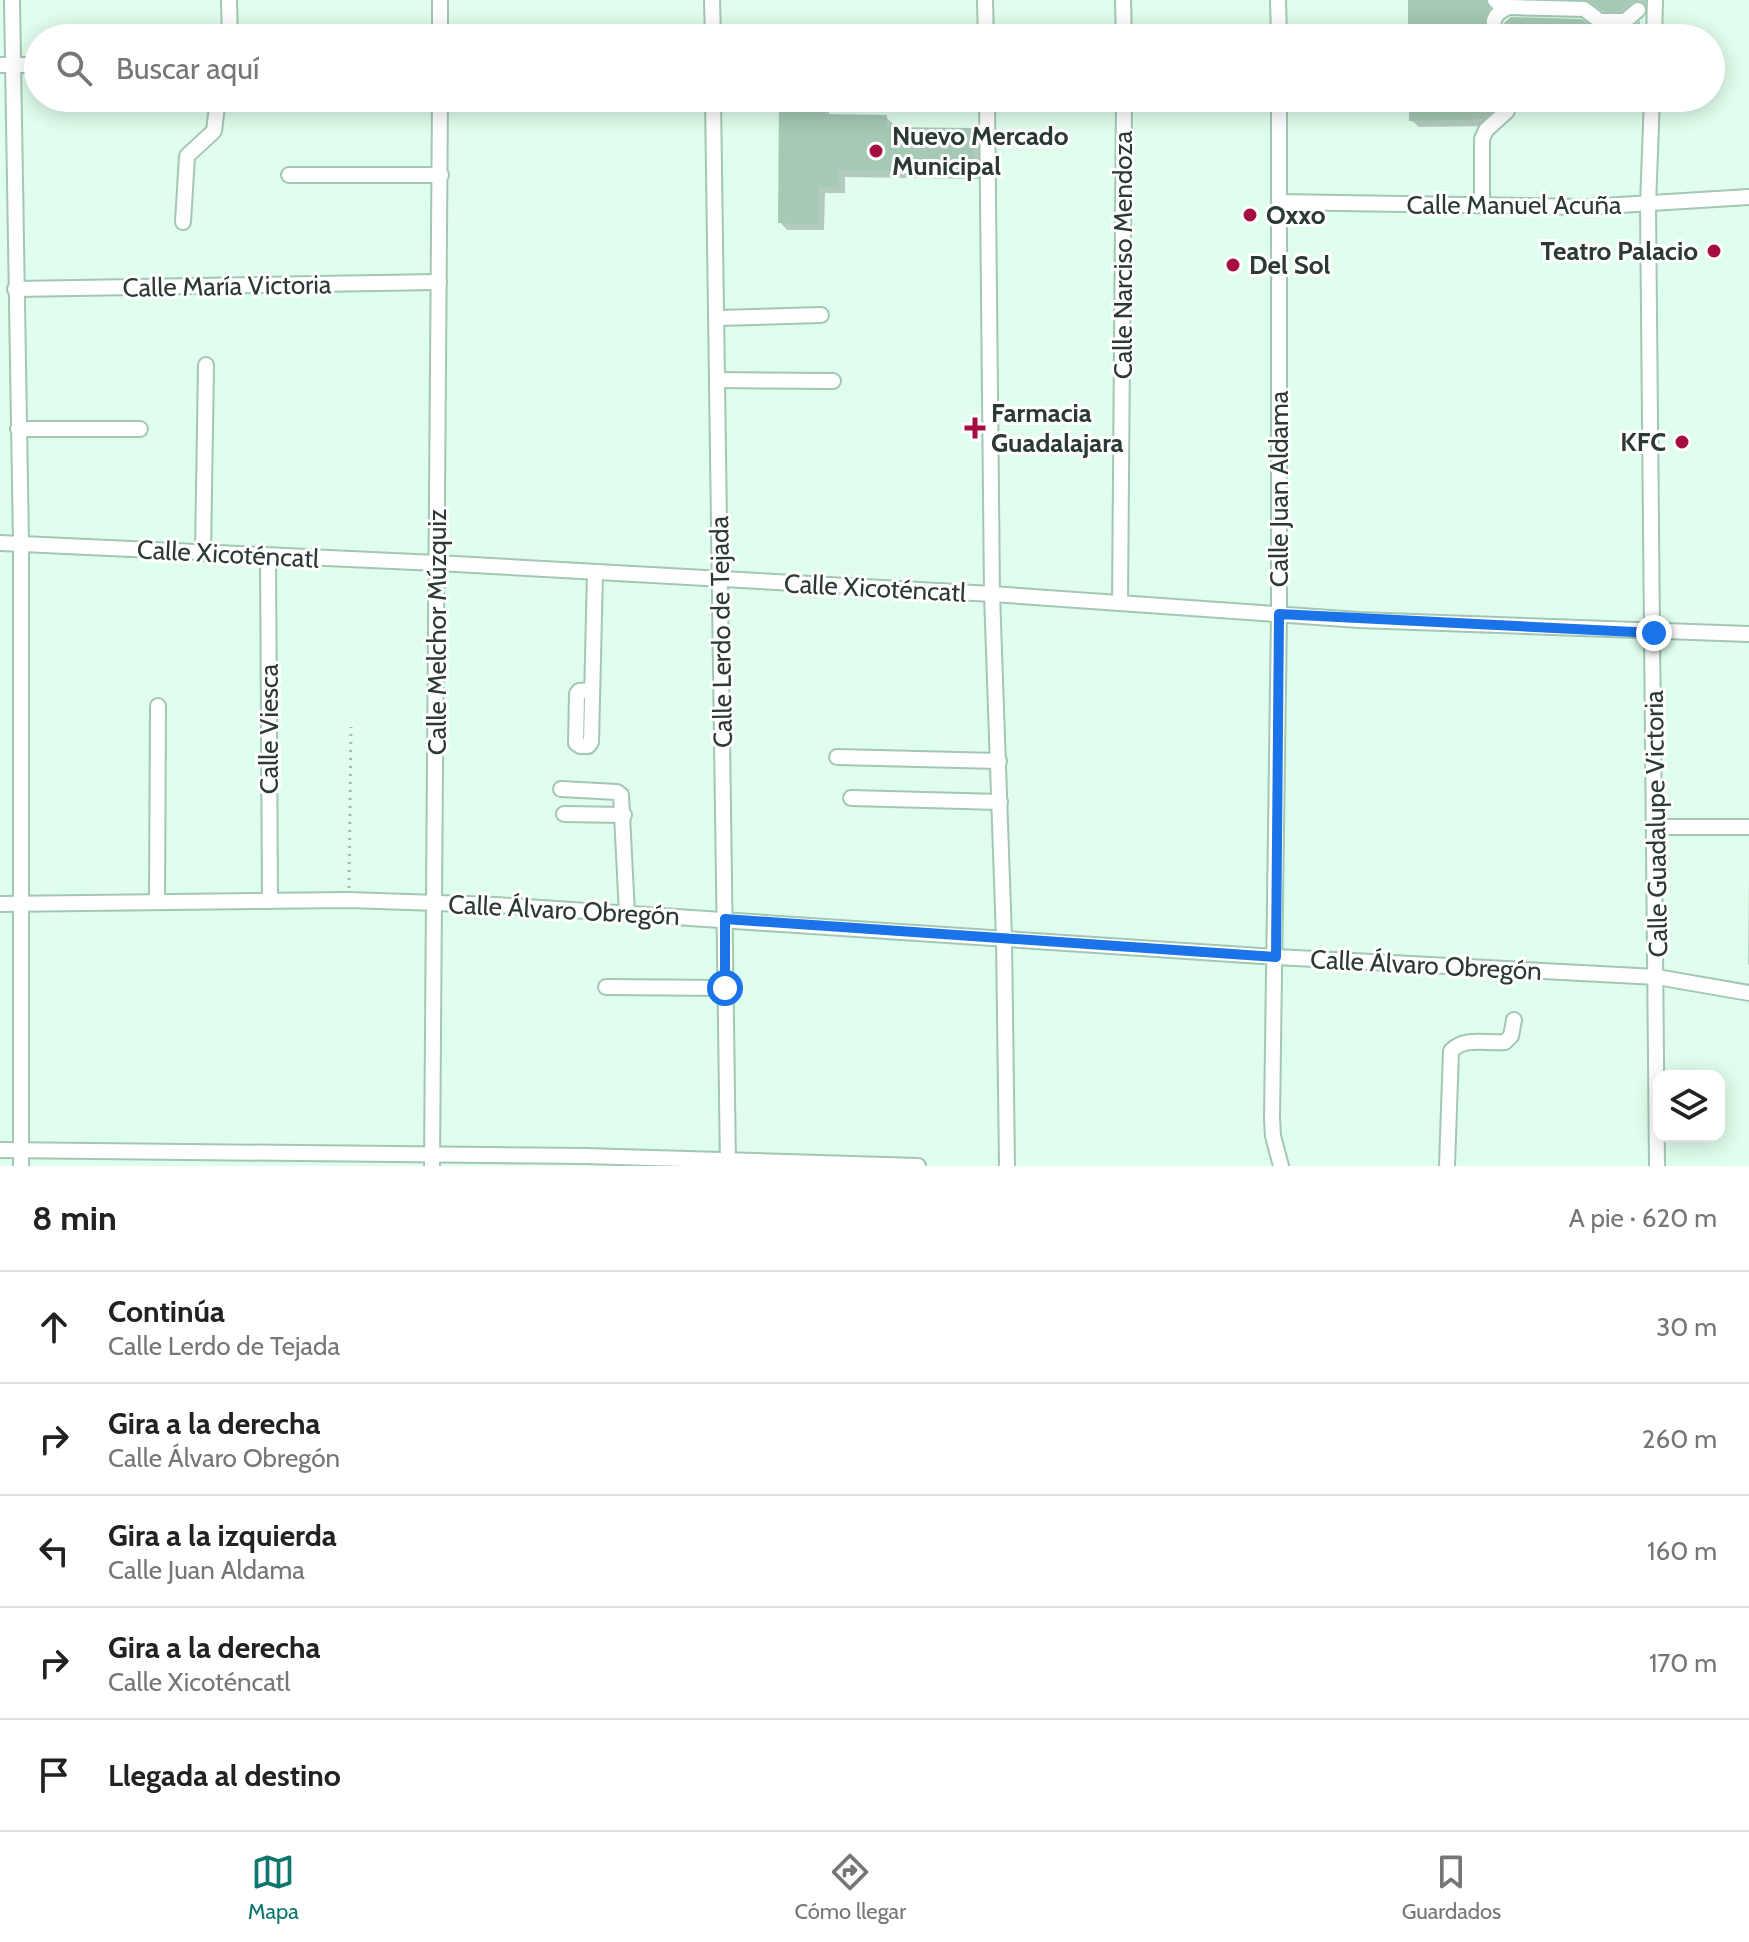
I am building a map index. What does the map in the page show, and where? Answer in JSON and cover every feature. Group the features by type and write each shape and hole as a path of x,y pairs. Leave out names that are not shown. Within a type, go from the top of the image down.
{"street":[{"path":"12,0 6,65 21,544 21,1166"},
{"path":"229,0 230,24"},
{"path":"440,0 440,24"},
{"path":"712,0 713,24"},
{"path":"985,0 986,24"},
{"path":"1123,0 1124,24"},
{"path":"1278,0 1279,24"},
{"path":"1626,0 1638,10"},
{"path":"1492,24 1502,4 1590,4 1600,21 1625,21 1638,10 1655,6"},
{"path":"183,222 186,162 190,152 214,131 216,112"},
{"name":"Calle Melchor Múzquiz","path":"432,1160 440,112"},
{"name":"Calle Lerdo de Tejada","path":"713,112 728,1164"},
{"path":"987,112 992,594 1004,938 1007,1166"},
{"name":"Calle Narciso Mendoza","path":"1120,603 1124,112"},
{"name":"Calle Juan Aldama","path":"1279,112 1279,614 1272,1118 1281,1166"},
{"path":"1482,205 1482,139 1486,130 1506,112"},
{"name":"Calle Guadalupe Victoria","path":"1651,112 1648,205 1657,1166"},
{"path":"289,175 441,175"},
{"name":"Calle Manuel Acuña","path":"1279,202 1587,207 1749,197"},
{"name":"Calle María Victoria","path":"15,289 439,282"},
{"path":"717,318 821,315"},
{"path":"203,553 206,365"},
{"path":"718,380 833,381"},
{"path":"18,429 140,429"},
{"name":"Calle Xicoténcatl","path":"0,543 437,563 992,594 1279,614 1654,633 1749,634"},
{"name":"Calle Viesca","path":"268,556 270,901"},
{"path":"592,690 595,573"},
{"path":"157,902 158,706"},
{"path":"837,757 999,761"},
{"path":"561,789 617,792 623,798 627,914"},
{"path":"851,798 1000,802"},
{"path":"564,814 624,815"},
{"path":"1655,827 1749,827"},
{"name":"Calle Álvaro Obregón","path":"0,904 349,900 436,903 725,919 1276,957 1657,977 1749,993"},
{"path":"606,987 725,988"},
{"path":"1447,1166 1451,1051 1468,1041 1505,1042 1511,1036 1514,1020"},
{"path":"0,1150 161,1159 918,1166"}],"path":[{"path":"349,900 351,727"}],"building":[{"path":"1408,0 1485,0 1489,8 1484,24 1408,24"},
{"path":"1588,0 1641,0 1632,2 1621,11 1603,11"},
{"path":"1511,17 1581,19 1589,24 1504,24"},
{"name":"Nuevo Mercado Municipal","path":"779,112 887,115 887,127 974,128 974,172 839,170 839,187 818,187 818,224 778,223"},
{"path":"1409,112 1491,112 1483,119 1409,121"}],"place":[{"name":"Nuevo Mercado Municipal","path":"876,151"},
{"name":"Oxxo","path":"1250,215"},
{"name":"Teatro Palacio","path":"1714,251"},
{"name":"Del Sol","path":"1233,265"},
{"name":"Farmacia Guadalajara","path":"975,428"},
{"name":"KFC","path":"1682,442"}],"route":[{"path":"725,988 725,919 1276,957 1279,614 1654,633"}]}
